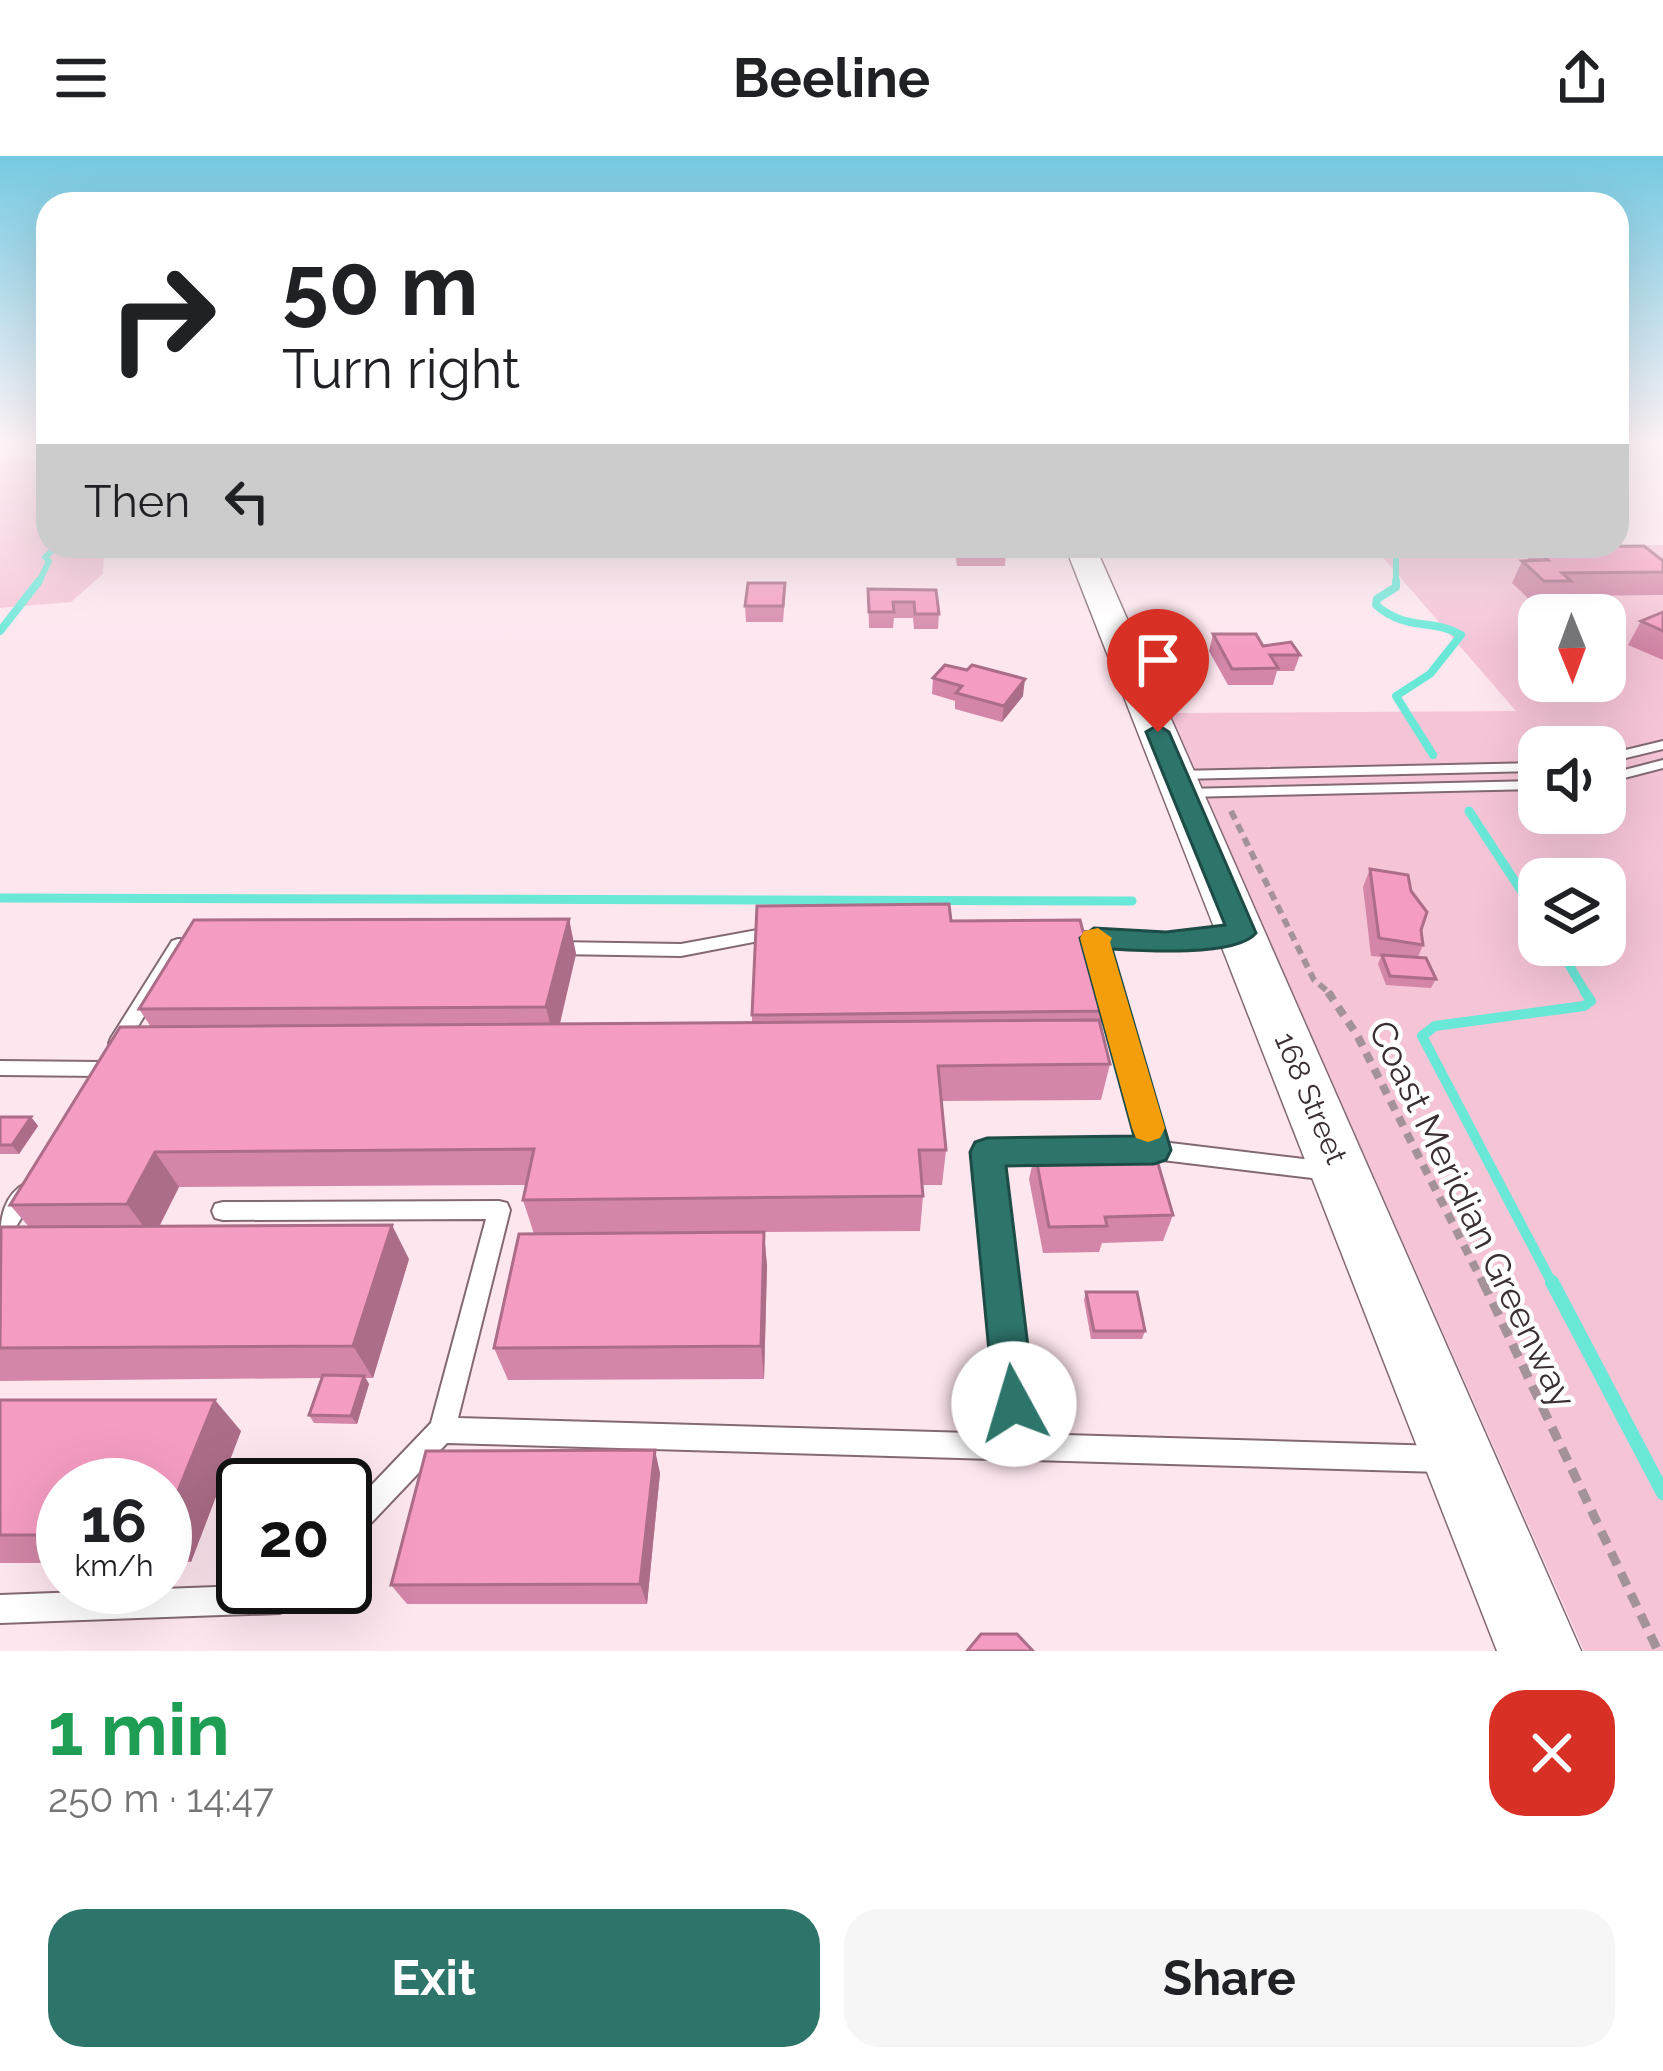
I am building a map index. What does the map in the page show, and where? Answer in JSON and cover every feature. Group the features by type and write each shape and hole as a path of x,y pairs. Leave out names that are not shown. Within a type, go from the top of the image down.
{"main road":[{"name":"168 Street","path":"1085,558 1539,1651"}],"lane":[{"path":"1626,754 1663,746"},
{"path":"1626,774 1663,764"},
{"path":"1180,784 1518,768"},
{"path":"1180,784 1518,785"},
{"path":"537,948 681,950 806,932"},
{"path":"1046,937 1166,942 1242,933"},
{"path":"1094,938 1154,1150"},
{"path":"0,1068 97,1078 178,945 226,945"},
{"path":"1019,1446 987,1152 1154,1150 1342,1173"},
{"path":"0,1233 34,1178"},
{"path":"223,1211 499,1210 442,1430 372,1504"},
{"path":"442,1430 1460,1459"},
{"path":"0,1609 216,1601"}],"path":[{"name":"Coast Meridian Greenway","path":"1229,809 1289,921 1314,980 1332,995 1357,1035 1455,1224 1658,1651"}],"shaded area":[{"path":"0,510 36,510 36,558 104,558 103,574 71,602 0,608"},
{"path":"1629,545 1663,545 1663,1651 1584,1651 1169,713 1516,711 1383,558 1629,558"}],"building":[{"path":"1629,546 1644,546 1663,561 1663,572 1562,573 1571,581 1544,581 1522,561 1629,558"},
{"path":"748,583 785,583 783,606 745,606"},
{"path":"868,589 936,590 939,614 915,614 914,602 893,602 894,612 869,612"},
{"path":"1663,612 1663,631 1641,621"},
{"path":"1213,634 1256,634 1263,646 1291,642 1300,655 1270,655 1278,668 1232,669"},
{"path":"945,665 967,670 972,665 1025,679 1004,706 956,693 962,686 933,678"},
{"path":"1370,869 1408,875 1411,891 1427,912 1421,930 1423,945 1379,938"},
{"path":"949,904 951,921 1080,920 1104,1011 752,1015 757,906"},
{"path":"569,919 546,1007 139,1009 194,920"},
{"path":"1382,955 1426,958 1436,979 1390,976"},
{"path":"1099,1020 1110,1064 938,1066 946,1150 919,1150 923,1196 523,1200 534,1149 155,1152 127,1204 10,1205 120,1027"},
{"path":"0,1117 31,1117 12,1145 0,1145"},
{"path":"1154,1150 1173,1215 1105,1217 1107,1226 1049,1227 1035,1153"},
{"path":"392,1225 353,1346 0,1348 1,1227"},
{"path":"764,1232 761,1346 494,1348 519,1234"},
{"path":"1086,1292 1137,1292 1145,1331 1094,1331"},
{"path":"323,1375 364,1376 351,1416 309,1415"},
{"path":"0,1400 215,1400 191,1458 36,1458 36,1535 0,1535"},
{"path":"655,1450 640,1584 391,1585 426,1451"},
{"path":"981,1634 1017,1634 1033,1651 967,1651"}],"waterway":[{"path":"38,584 49,561 46,558"},
{"path":"1396,558 1396,587 1377,599 1376,605 1398,619 1461,635 1430,674 1396,696 1433,755"},
{"path":"0,631 39,581"},
{"path":"1469,811 1518,886"},
{"path":"0,898 1132,901"},
{"path":"1570,966 1587,995"},
{"path":"1553,1285 1422,1036 1435,1026 1584,1006 1591,1001 1587,995"},
{"path":"1552,1282 1663,1493"}],"slow traffic":[{"path":"1098,938 1094,938 1148,1128"}],"route":[{"path":"1014,1404 987,1152 1154,1150 1094,938 1166,942 1242,933 1158,732"}]}
